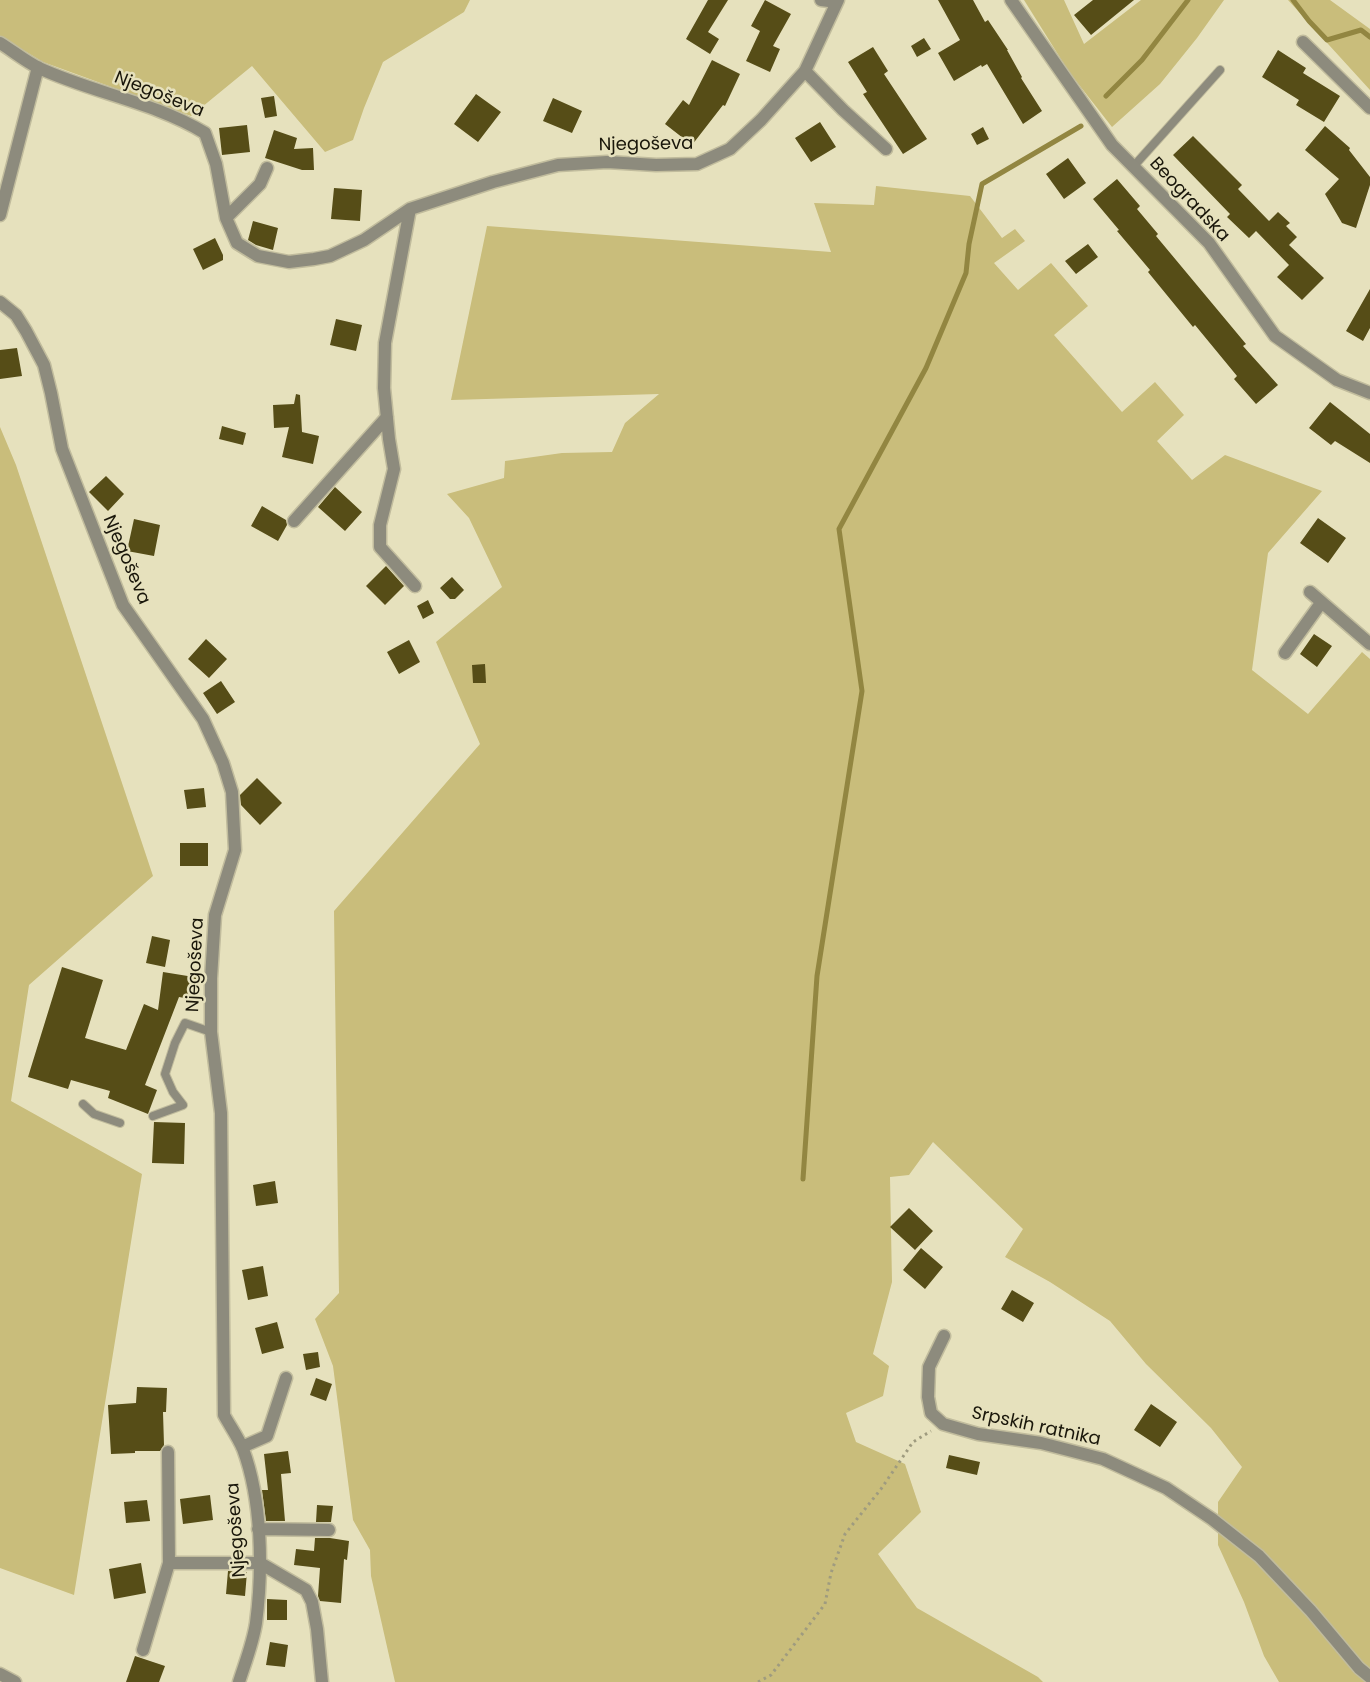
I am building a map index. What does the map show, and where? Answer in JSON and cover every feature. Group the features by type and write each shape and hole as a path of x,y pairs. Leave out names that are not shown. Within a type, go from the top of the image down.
{"street":[{"path":"821,0 837,1"},
{"name":"Beogradska","path":"1011,0 1112,145 1209,243 1276,336 1337,380 1370,393"},
{"name":"Njegoševa","path":"0,43 38,67 157,109 205,133 216,164 226,218 237,243 258,256 289,262 330,256 364,240 410,209 493,182 558,164 607,162 656,165 697,164 730,149 761,120 805,71 837,1"},
{"path":"1303,42 1370,108"},
{"path":"0,215 38,67"},
{"path":"805,71 843,110 886,149"},
{"path":"226,218 260,184 267,168"},
{"path":"410,209 385,343 384,388 394,469 380,525 380,547 416,586"},
{"name":"Njegoševa","path":"0,302 16,315 44,365 62,449 122,605 203,718 223,763 232,792 235,850 214,915 211,1032 221,1113 224,1415 242,1447 252,1479 260,1563 256,1624 239,1682"},
{"path":"294,521 387,417"},
{"path":"1310,592 1370,644"},
{"path":"1285,653 1321,603"},
{"path":"943,1424 931,1414 928,1397 929,1367 944,1336"},
{"path":"242,1447 267,1436 286,1378"},
{"name":"Srpskih ratnika","path":"943,1424 978,1434 1040,1443 1103,1459 1166,1488 1212,1519 1259,1556 1311,1611 1359,1668 1370,1677"},
{"path":"143,1650 170,1563 168,1452"},
{"path":"258,1529 329,1530"},
{"path":"170,1563 260,1563 306,1590 312,1602 317,1628 322,1682"},
{"path":"0,1674 15,1682"}],"lane":[{"path":"1133,166 1220,70"},
{"path":"153,1116 183,1105 173,1092 165,1074 175,1043 185,1023 211,1032"},
{"path":"83,1104 94,1114 120,1124"}],"path":[{"path":"758,1682 771,1675 825,1604 831,1573 845,1534 881,1489 913,1442 943,1424"}],"shaded area":[{"path":"0,0 470,0 464,12 383,62 353,140 325,152 252,66 191,116 43,62 0,36"},
{"path":"1024,0 1064,0 1084,44 1141,0 1224,0 1197,38 1160,84 1112,127 1069,72"},
{"path":"1288,0 1330,0 1370,29 1370,90"},
{"path":"876,186 970,196 1002,238 1015,229 1025,241 994,263 1018,290 1051,263 1088,306 1054,335 1122,412 1155,382 1184,415 1157,441 1192,480 1225,455 1322,491 1268,553 1252,670 1308,714 1362,652 1370,659 1370,1682 1279,1682 1264,1656 1244,1602 1218,1545 1218,1502 1242,1467 1211,1428 1146,1364 1110,1321 1050,1282 1005,1257 1023,1229 933,1142 909,1175 890,1177 892,1282 873,1354 889,1366 883,1396 846,1413 856,1442 905,1464 921,1512 878,1554 917,1608 1038,1677 1043,1682 395,1682 371,1576 370,1550 353,1520 333,1366 315,1319 339,1293 334,911 480,744 436,642 502,587 469,518 447,494 504,478 505,461 562,453 612,452 625,423 659,394 451,400 487,226 831,252 814,203 874,205"},
{"path":"0,427 16,465 153,876 29,985 11,1101 142,1174 74,1595 0,1568"}],"building":[{"path":"708,0 728,0 708,32 719,39 710,54 686,39"},
{"path":"765,0 791,14 773,46 780,49 770,72 746,61 760,31 751,26"},
{"path":"938,0 973,0 985,22 988,20 1008,50 1021,78 1042,111 1023,124 987,64 982,67 981,65 954,81 938,53 960,40"},
{"path":"1093,0 1134,0 1091,35 1074,15"},
{"path":"924,38 931,49 917,57 911,46"},
{"path":"873,47 888,71 884,74 927,139 903,154 863,94 867,92 848,62"},
{"path":"1278,50 1306,68 1303,73 1340,96 1324,122 1296,105 1299,100 1262,77"},
{"path":"712,60 740,74 725,106 723,105 692,145 665,124 683,100 689,105"},
{"path":"476,94 501,112 478,142 454,124"},
{"path":"274,96 277,116 265,118 261,98"},
{"path":"553,98 582,111 572,133 543,121"},
{"path":"820,122 836,147 811,162 795,138"},
{"path":"247,125 250,152 222,155 219,128"},
{"path":"1325,126 1350,148 1349,150 1370,177 1370,185 1356,228 1342,223 1325,194 1339,179 1305,150"},
{"path":"983,127 989,139 977,145 971,134"},
{"path":"274,130 297,138 294,149 313,148 314,170 302,170 265,158"},
{"path":"1193,136 1242,185 1238,189 1269,221 1278,212 1290,223 1286,226 1297,237 1289,245 1324,278 1302,300 1277,277 1289,265 1256,231 1249,238 1227,217 1230,214 1173,155"},
{"path":"1068,158 1086,183 1064,199 1046,174"},
{"path":"1117,179 1140,206 1137,209 1158,234 1156,236 1246,344 1243,346 1278,385 1256,404 1234,379 1237,376 1195,325 1193,327 1148,272 1150,270 1093,199"},
{"path":"334,188 362,190 360,221 331,219"},
{"path":"253,221 278,228 273,250 256,245 248,240"},
{"path":"215,238 223,255 223,260 203,270 193,249"},
{"path":"1088,244 1098,257 1076,274 1065,261"},
{"path":"1370,289 1370,328 1363,341 1346,331"},
{"path":"336,319 362,325 356,351 330,345"},
{"path":"17,348 22,376 0,379 0,350"},
{"path":"296,394 300,395 302,432 319,436 313,464 282,457 289,427 274,428 273,405 294,404"},
{"path":"1330,402 1370,434 1370,463 1335,441 1331,445 1309,428"},
{"path":"222,426 246,433 243,445 219,439"},
{"path":"106,476 124,494 108,511 89,492"},
{"path":"335,487 362,512 345,531 318,507"},
{"path":"262,506 286,520 287,525 278,541 251,526"},
{"path":"1318,518 1346,538 1328,563 1300,543"},
{"path":"134,519 160,525 154,556 127,551"},
{"path":"386,566 404,586 385,605 366,586"},
{"path":"452,577 464,590 455,599 450,599 440,588"},
{"path":"428,600 434,613 423,619 417,606"},
{"path":"1314,634 1332,646 1317,667 1300,654"},
{"path":"206,639 227,659 209,678 188,659"},
{"path":"409,640 420,662 399,674 387,652"},
{"path":"485,664 486,683 473,683 472,665"},
{"path":"221,681 235,702 217,714 203,693"},
{"path":"257,778 282,803 260,825 241,805 240,795"},
{"path":"204,788 206,807 187,809 184,790"},
{"path":"180,843 208,843 208,866 180,866"},
{"path":"152,936 170,940 165,967 146,963"},
{"path":"62,967 103,980 85,1038 126,1050 144,1004 158,1010 163,972 200,978 196,1000 179,997 145,1085 157,1090 148,1114 108,1098 110,1091 71,1080 68,1089 28,1077"},
{"path":"154,1122 185,1123 184,1164 152,1163"},
{"path":"275,1181 278,1203 256,1206 253,1185"},
{"path":"909,1208 933,1231 915,1250 890,1227"},
{"path":"921,1248 943,1267 925,1289 903,1270"},
{"path":"263,1266 268,1296 248,1300 242,1270"},
{"path":"1012,1290 1034,1303 1023,1322 1001,1309"},
{"path":"277,1322 284,1348 262,1354 255,1328"},
{"path":"318,1352 320,1367 306,1370 303,1354"},
{"path":"316,1378 332,1384 326,1401 310,1395"},
{"path":"137,1387 167,1388 166,1412 163,1412 164,1445 160,1451 135,1451 135,1453 111,1454 108,1405 136,1403"},
{"path":"1151,1404 1177,1422 1160,1447 1134,1430"},
{"path":"288,1451 291,1473 281,1474 285,1521 266,1521 262,1490 268,1490 264,1454"},
{"path":"949,1455 980,1462 977,1475 946,1468"},
{"path":"210,1495 213,1520 183,1524 180,1499"},
{"path":"147,1500 150,1521 126,1523 124,1502"},
{"path":"317,1505 333,1506 331,1522 316,1522"},
{"path":"315,1538 349,1541 347,1560 344,1559 341,1603 320,1601 318,1596 320,1568 294,1565 296,1549 314,1551"},
{"path":"141,1563 146,1593 114,1599 109,1569"},
{"path":"228,1571 247,1572 245,1596 226,1594"},
{"path":"267,1599 287,1600 287,1620 267,1620"},
{"path":"270,1642 288,1645 285,1667 266,1665"},
{"path":"135,1656 165,1666 159,1682 126,1682"}],"waterway":[{"path":"1106,96 1142,60 1188,0"},
{"path":"1293,0 1327,40 1361,30 1370,37"},
{"path":"803,1179 817,976 862,691 839,529 926,368 966,273 969,244 982,184 1081,126"}]}
